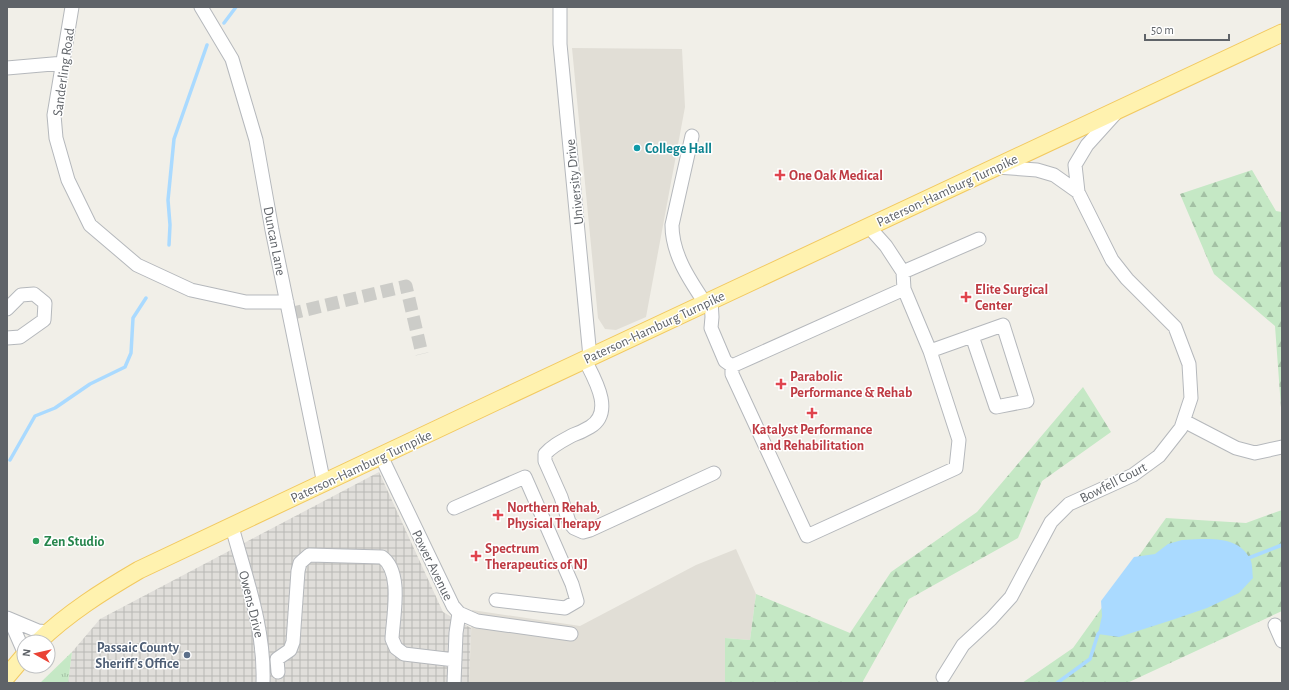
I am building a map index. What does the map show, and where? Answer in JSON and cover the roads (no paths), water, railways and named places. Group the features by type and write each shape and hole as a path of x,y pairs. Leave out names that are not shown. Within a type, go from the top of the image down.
{"main road":[{"name":"Paterson-Hamburg Turnpike","path":"48,634 85,603 122,580 708,302 1282,34"},
{"path":"7,676 16,665"}],"street":[{"name":"Sanderling Road","path":"72,7 64,63 54,115 56,138 68,180 90,225 137,265 191,290 246,302 287,302"},
{"name":"Duncan Lane","path":"201,7 232,59 256,140 324,484"},
{"name":"University Drive","path":"560,7 560,44 588,359"},
{"path":"7,68 64,63"},
{"name":"Bowfell Court","path":"943,677 963,645 1012,597 1051,522 1069,504 1133,474 1159,456 1181,428 1184,421 1191,398 1189,364 1175,327 1127,279 1112,260 1078,192 1075,165 1087,145 1118,110"},
{"path":"692,136 672,225 673,244 687,277 708,302 712,317 711,328 725,361 732,366"},
{"name":"Bowfell Court","path":"997,167 1037,170 1054,175 1078,192"},
{"path":"732,366 732,374 807,536 956,468 959,440 930,351 904,289 903,272 886,246 868,227"},
{"path":"903,272 979,239"},
{"path":"732,366 904,289"},
{"path":"7,309 21,295 34,294 45,303 44,320 20,337 7,338"},
{"path":"930,351 972,336 1003,325 1027,401 996,407 972,336"},
{"path":"588,359 603,407 599,418 592,427 552,446 545,454 545,461 561,497 569,522 574,528 583,532 590,530 714,473"},
{"path":"1184,421 1236,448 1255,453 1282,447"},
{"name":"Power Avenue","path":"382,456 453,606 459,613 477,621 570,634"},
{"path":"454,508 525,476 572,584 577,601 565,608 496,600"},
{"name":"Owens Drive","path":"232,527 257,618 264,669 263,683"},
{"path":"279,678 278,656 290,650 293,642 298,571 300,563 309,555 382,557 392,570 395,579 392,639 396,648 404,654 455,660"},
{"path":"454,683 456,633 459,613"},
{"path":"9,619 38,631 41,634"},
{"path":"9,619 16,634"},
{"path":"1275,625 1282,641"},
{"path":"264,669 279,678"}],"water":[{"path":"1200,539 1228,541 1234,543 1245,551 1252,564 1253,578 1239,593 1207,608 1119,637 1098,634 1102,616 1101,601 1134,557 1155,554 1168,544 1182,540"}],"waterway":[{"path":"224,23 236,7"},
{"path":"169,245 170,225 168,200 174,139 207,45"},
{"path":"10,460 35,416 55,408 90,384 125,367 131,353 133,318 146,298"},
{"path":"1246,559 1282,545"},
{"path":"1057,683 1090,659 1100,632"}],"tunnel":[{"path":"289,314 406,286 422,354"}],"place":[{"name":"College Hall","path":"637,148"},
{"name":"One Oak Medical","path":"780,175"},
{"name":"Elite Surgical Center","path":"966,297"},
{"name":"Parabolic Performance & Rehab","path":"781,384"},
{"name":"Katalyst Performance and Rehabilitation","path":"812,413"},
{"name":"Northern Rehab, Physical Therapy","path":"498,515"},
{"name":"Zen Studio","path":"36,541"},
{"name":"Spectrum Therapeutics of NJ","path":"476,556"},
{"name":"Passaic County Sheriff's Office","path":"187,655"}]}
